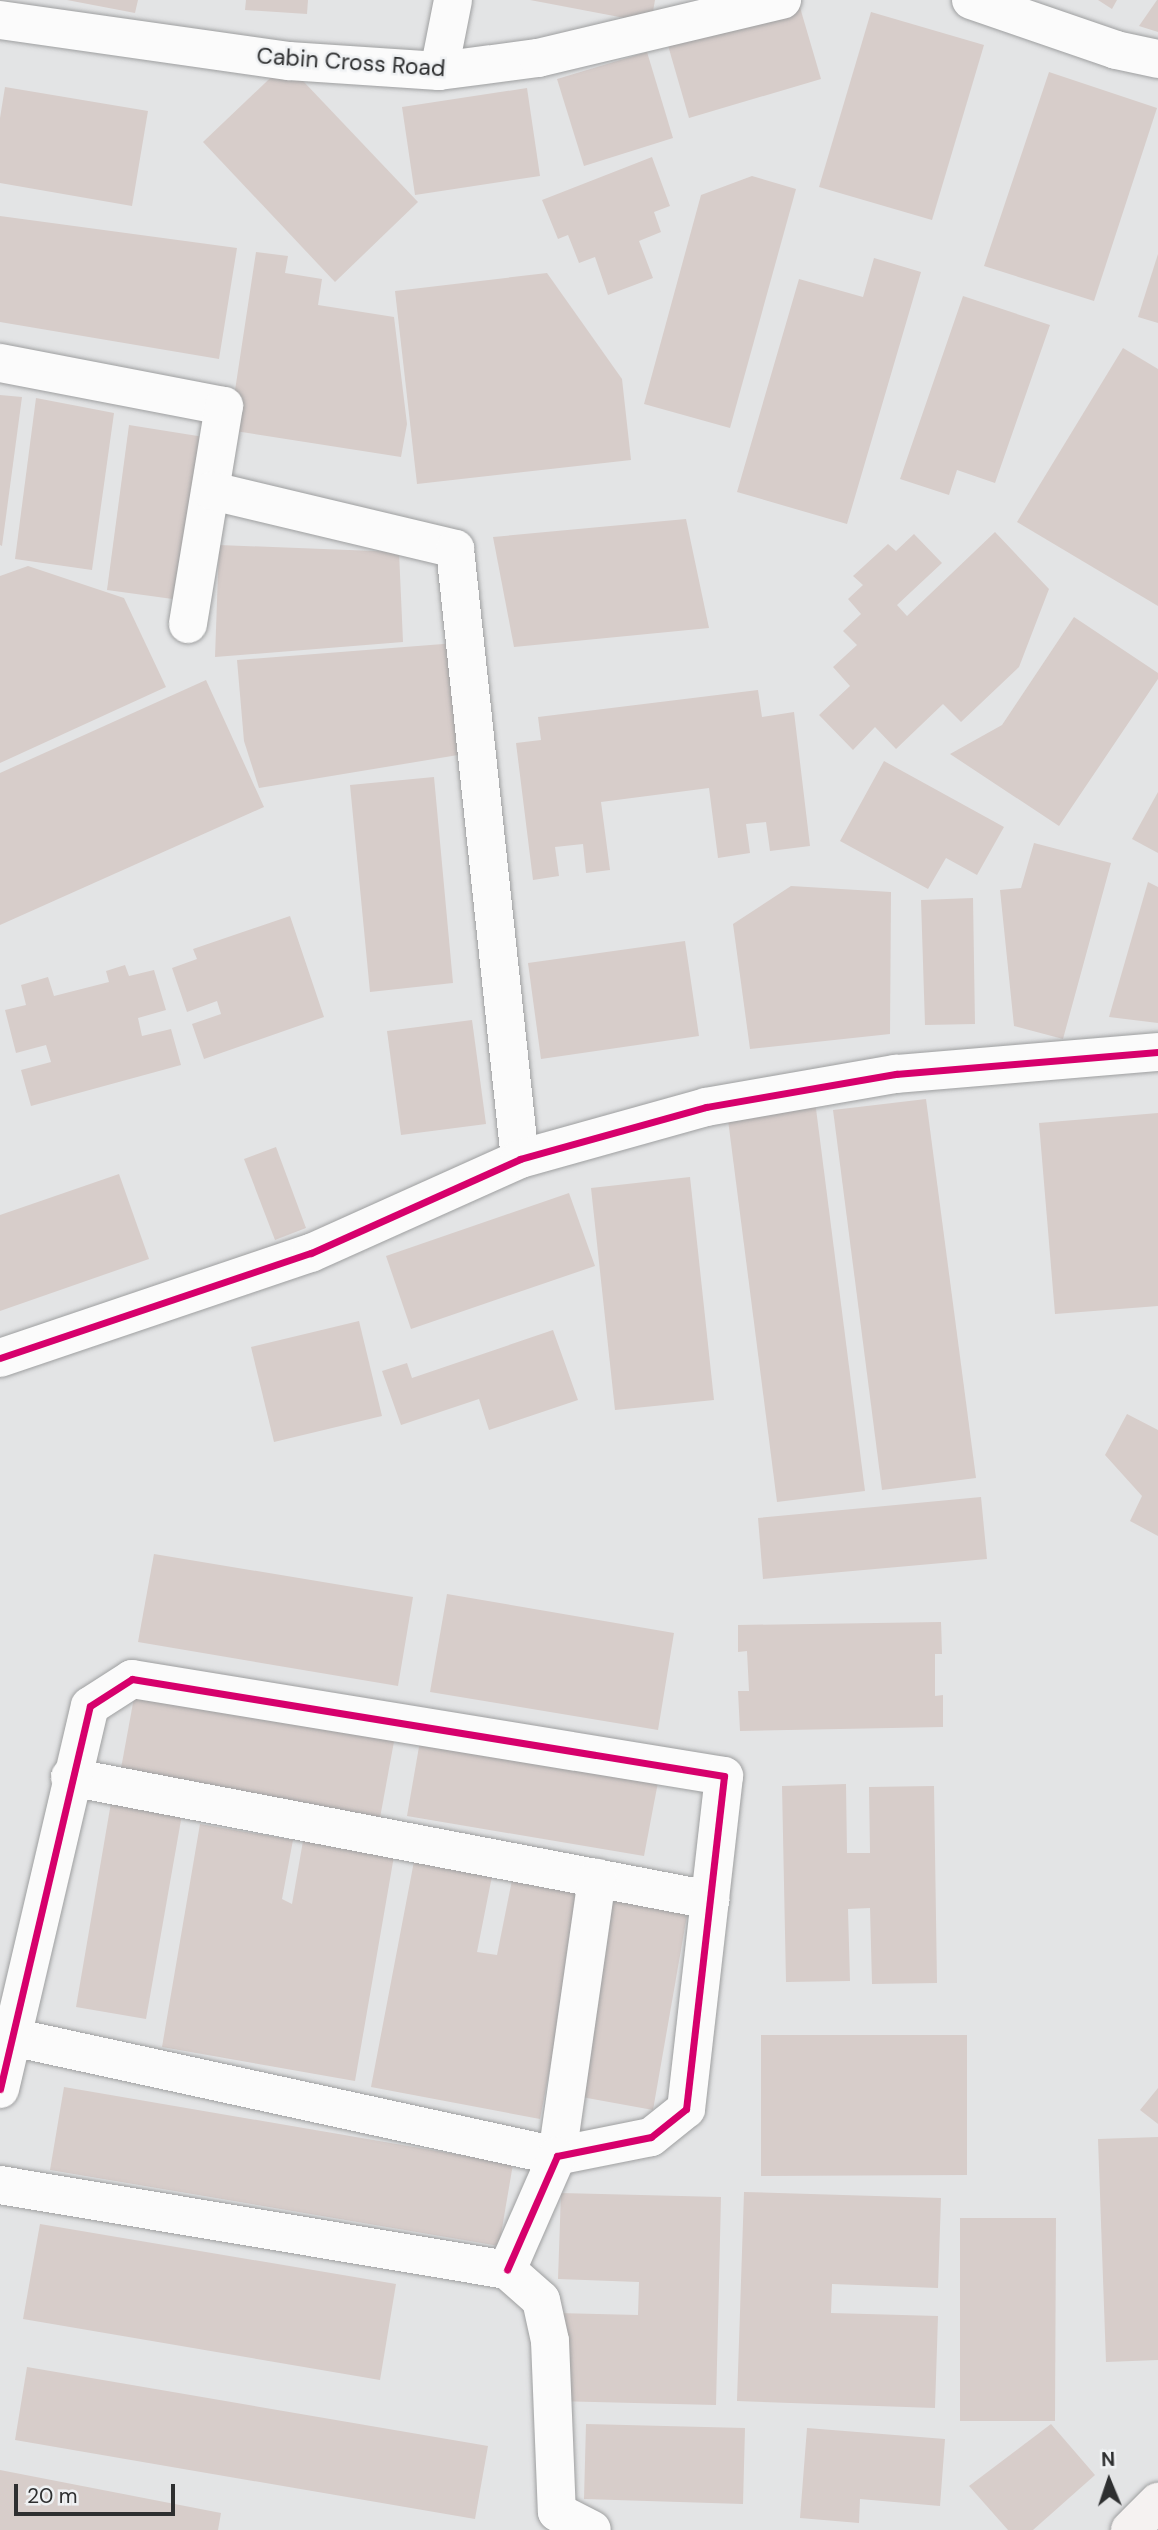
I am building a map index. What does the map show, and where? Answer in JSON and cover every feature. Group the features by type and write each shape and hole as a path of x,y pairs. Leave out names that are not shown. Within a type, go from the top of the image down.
{"main road":[{"path":"1130,2530 1158,2502"}],"street":[{"path":"439,71 453,0"},
{"name":"Cabin Cross Road","path":"0,20 289,61 439,71 538,58 782,0"},
{"path":"971,0 1115,50 1158,59"},
{"path":"0,363 224,406 188,624"},
{"path":"212,491 455,549 520,1159"},
{"path":"0,1359 312,1253 520,1159 706,1107 896,1074 1158,1052"},
{"path":"0,2090 70,1777 90,1706 132,1679 724,1776 686,2109 651,2137 557,2156 12,2037"},
{"path":"70,1777 710,1900"},
{"path":"507,2270 557,2156 597,1878"},
{"path":"0,2185 507,2270 541,2300 550,2341 557,2512 592,2530"}],"building":[{"path":"67,0 138,0 135,13"},
{"path":"246,0 308,0 307,14 245,10"},
{"path":"530,0 655,0 651,23"},
{"path":"1098,0 1117,0 1112,9"},
{"path":"1158,0 1158,32 1139,26"},
{"path":"799,4 821,79 689,118 667,42"},
{"path":"871,12 984,45 932,220 819,187"},
{"path":"647,52 673,138 584,166 557,79"},
{"path":"286,63 418,202 335,282 203,142"},
{"path":"1049,72 1157,108 1094,301 984,266"},
{"path":"5,87 148,111 132,206 0,183 0,118"},
{"path":"527,88 540,176 415,195 402,107"},
{"path":"652,157 670,206 654,212 661,232 639,241 653,278 608,295 595,257 579,263 568,235 558,239 542,200"},
{"path":"752,176 796,189 730,428 644,404 701,195"},
{"path":"0,216 237,248 219,359 0,322"},
{"path":"256,252 288,256 285,273 322,279 318,305 394,317 407,424 401,457 229,430"},
{"path":"1158,254 1158,323 1138,317"},
{"path":"874,258 921,272 847,524 737,492 799,279 863,297"},
{"path":"547,273 622,379 631,460 417,484 395,291"},
{"path":"963,296 1050,325 995,483 957,470 949,495 900,479"},
{"path":"1123,348 1158,369 1158,606 1017,522"},
{"path":"0,395 22,397 2,546 0,545"},
{"path":"36,398 114,413 92,570 15,559"},
{"path":"129,425 204,437 180,600 107,590"},
{"path":"686,519 709,628 514,647 493,537"},
{"path":"995,532 1049,589 1019,667 961,722 943,704 896,749 875,727 853,750 819,715 850,686 833,667 857,645 843,631 861,614 848,599 863,585 853,576 888,544 896,551 914,534 942,563 897,605 907,616"},
{"path":"219,545 399,552 403,642 215,657"},
{"path":"28,566 124,598 166,687 0,763 0,576"},
{"path":"1074,617 1158,673 1158,679 1059,826 950,754 1002,725"},
{"path":"456,643 464,754 259,788 244,741 237,660"},
{"path":"206,680 264,807 0,925 0,773"},
{"path":"758,690 762,717 794,712 810,846 770,851 766,822 746,824 750,853 718,858 709,788 601,802 610,870 586,873 583,844 555,847 559,876 533,880 516,743 541,740 538,717"},
{"path":"884,761 1004,827 977,875 946,858 928,889 840,841"},
{"path":"434,777 453,983 370,992 350,785"},
{"path":"1158,792 1158,853 1132,839"},
{"path":"1034,843 1111,863 1063,1039 1014,1026 1000,890 1021,888"},
{"path":"1148,882 1158,887 1158,1023 1109,1017"},
{"path":"791,886 891,892 890,1034 750,1049 733,924"},
{"path":"973,898 975,1024 925,1025 921,900"},
{"path":"290,916 324,1017 204,1059 192,1024 221,1014 217,1001 187,1012 172,968 197,959 193,949"},
{"path":"685,941 699,1036 541,1059 528,963"},
{"path":"125,965 129,976 154,970 166,1010 138,1018 142,1036 171,1029 181,1065 31,1106 21,1070 51,1062 46,1045 16,1053 5,1010 26,1005 21,985 48,977 54,996 109,982 106,971"},
{"path":"472,1020 486,1124 401,1135 387,1031"},
{"path":"926,1099 976,1478 882,1490 833,1110"},
{"path":"815,1101 865,1491 777,1502 727,1112"},
{"path":"1158,1113 1158,1306 1055,1314 1039,1123"},
{"path":"276,1147 306,1228 275,1240 244,1159"},
{"path":"119,1174 149,1259 0,1311 0,1215"},
{"path":"690,1177 714,1400 615,1410 591,1188"},
{"path":"569,1193 595,1266 411,1329 386,1256"},
{"path":"359,1321 382,1416 274,1442 251,1347"},
{"path":"553,1330 578,1400 489,1430 479,1399 401,1425 382,1371 407,1363 412,1378"},
{"path":"1127,1414 1158,1430 1158,1536 1130,1521 1142,1496 1105,1455"},
{"path":"981,1497 987,1559 763,1579 758,1518"},
{"path":"154,1554 413,1597 398,1686 138,1642"},
{"path":"447,1594 674,1633 658,1730 430,1692"},
{"path":"941,1622 942,1654 935,1654 935,1696 943,1695 943,1727 740,1731 738,1691 749,1691 747,1651 738,1652 738,1625"},
{"path":"135,1692 395,1736 380,1818 120,1774"},
{"path":"420,1741 658,1782 644,1856 407,1816"},
{"path":"846,1784 847,1853 870,1853 869,1787 934,1786 937,1983 872,1984 870,1908 848,1909 850,1981 786,1982 782,1786"},
{"path":"113,1791 184,1803 146,2019 76,2007"},
{"path":"200,1824 293,1840 282,1899 292,1904 303,1841 394,1856 355,2081 162,2047"},
{"path":"415,1856 493,1871 477,1952 497,1955 512,1880 584,1893 540,2119 371,2087"},
{"path":"612,1890 689,1904 653,2110 576,2096"},
{"path":"761,2035 967,2035 967,2175 761,2176"},
{"path":"64,2087 513,2164 499,2246 50,2170"},
{"path":"1158,2088 1158,2124 1140,2110"},
{"path":"1158,2137 1158,2360 1106,2362 1098,2139"},
{"path":"744,2192 941,2198 938,2288 832,2284 831,2313 938,2316 935,2408 737,2401"},
{"path":"561,2193 721,2197 716,2405 554,2401 557,2313 638,2315 639,2282 558,2279"},
{"path":"960,2218 1056,2218 1055,2421 960,2421"},
{"path":"40,2224 396,2284 380,2380 23,2319"},
{"path":"27,2367 488,2446 475,2519 15,2440"},
{"path":"586,2424 745,2428 743,2504 584,2499"},
{"path":"1051,2424 1095,2475 1033,2530 1008,2530 969,2486"},
{"path":"807,2428 945,2439 940,2506 860,2499 859,2523 800,2518"},
{"path":"0,2470 221,2513 218,2530 0,2530"}],"cycle path":[{"path":"0,1358 311,1253 520,1159 706,1107 896,1074 1158,1052"},
{"path":"0,2089 90,1706 132,1679 724,1776 686,2109 651,2137 557,2156 507,2270"}]}
